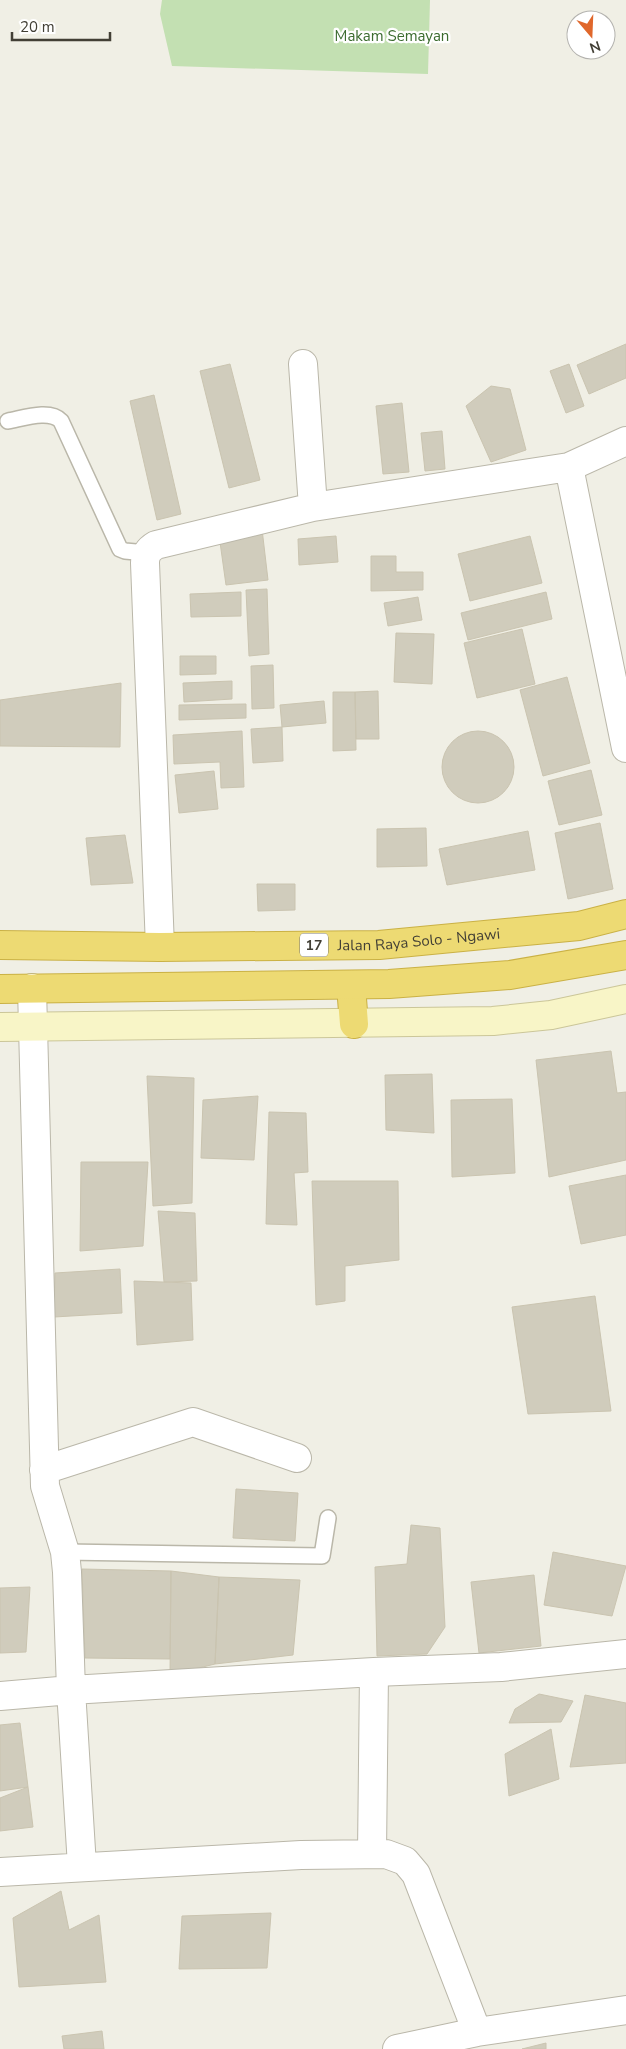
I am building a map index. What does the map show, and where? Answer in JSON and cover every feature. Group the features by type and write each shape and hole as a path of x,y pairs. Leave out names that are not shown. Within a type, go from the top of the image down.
{"highway":[{"name":"Jalan Raya Solo - Ngawi","path":"0,945 160,947 379,945 579,926 626,914"},
{"path":"0,988 351,986 510,975 626,955"},
{"path":"351,986 354,1024"}],"street":[{"path":"303,364 313,507"},
{"path":"160,947 145,563 147,553 156,545 313,507 569,468 626,441"},
{"path":"569,468 626,748"},
{"path":"32,988 44,1470 45,1486 65,1552 82,1866"},
{"path":"0,1026 493,1022 551,1015 626,999"},
{"path":"44,1470 193,1422 297,1458"},
{"path":"0,1696 374,1672 501,1667 626,1654"},
{"path":"372,1854 374,1672"},
{"path":"0,1872 301,1855 386,1854 405,1861 416,1874 477,2032"},
{"path":"397,2049 477,2032 626,2010"}],"lane":[{"path":"8,421 50,415 56,416 61,422 120,549 147,553"},
{"path":"65,1552 322,1556 328,1518"}],"green space":[{"name":"Makam Semayan","path":"162,0 430,0 428,74 172,66 160,14"}],"building":[{"path":"626,344 626,378 589,394 577,365"},
{"path":"230,364 260,480 229,488 200,371"},
{"path":"569,364 584,406 566,413 550,371"},
{"path":"491,386 510,389 526,450 491,462 466,406"},
{"path":"154,395 181,514 157,520 130,401"},
{"path":"402,403 409,472 383,474 376,406"},
{"path":"442,431 445,469 425,471 421,433"},
{"path":"262,529 268,580 226,585 219,535"},
{"path":"336,536 338,562 299,565 298,539"},
{"path":"530,536 542,583 470,601 458,554"},
{"path":"371,556 396,556 396,572 423,572 423,590 371,591"},
{"path":"267,589 269,654 249,656 246,590"},
{"path":"241,592 241,616 191,617 190,594"},
{"path":"546,592 552,619 468,640 461,613"},
{"path":"418,597 422,620 388,626 384,603"},
{"path":"522,629 535,684 477,698 464,643"},
{"path":"396,633 434,634 432,684 394,682"},
{"path":"180,656 216,656 216,674 180,675"},
{"path":"273,665 274,708 252,709 251,666"},
{"path":"567,677 590,763 543,776 520,690"},
{"path":"232,681 232,699 184,702 183,683"},
{"path":"121,683 120,747 0,746 0,700"},
{"path":"378,691 379,739 356,739 355,692"},
{"path":"333,692 355,692 356,750 333,751"},
{"path":"324,701 326,723 282,727 280,705"},
{"path":"246,704 246,718 179,720 179,705"},
{"path":"282,727 283,761 253,763 251,729"},
{"path":"242,731 244,787 221,788 220,762 174,764 173,735"},
{"path":"471,731 485,731 504,741 514,760 514,774 504,793 485,803 471,803 452,793 442,774 442,760 452,741"},
{"path":"591,770 602,815 559,825 548,781"},
{"path":"214,771 218,809 179,813 175,775"},
{"path":"600,823 613,889 568,899 555,833"},
{"path":"426,828 427,866 377,867 377,829"},
{"path":"528,831 535,870 447,885 439,849"},
{"path":"125,835 133,883 91,885 86,838"},
{"path":"257,884 295,884 295,910 258,911"},
{"path":"611,1051 617,1093 626,1092 626,1160 549,1177 536,1060"},
{"path":"432,1074 434,1133 386,1130 385,1075"},
{"path":"147,1076 194,1078 192,1203 153,1206"},
{"path":"258,1096 254,1160 201,1158 203,1100"},
{"path":"512,1099 515,1173 452,1177 451,1100"},
{"path":"269,1112 306,1113 308,1172 294,1173 297,1225 266,1224"},
{"path":"81,1162 148,1162 143,1246 80,1251"},
{"path":"626,1175 626,1235 581,1244 569,1186"},
{"path":"312,1181 398,1181 399,1260 345,1266 345,1301 316,1305"},
{"path":"158,1211 195,1213 197,1281 164,1282"},
{"path":"120,1269 122,1313 54,1317 55,1273"},
{"path":"134,1281 191,1283 193,1340 137,1345"},
{"path":"595,1296 611,1411 528,1414 512,1307"},
{"path":"236,1489 298,1493 295,1541 233,1538"},
{"path":"411,1525 440,1528 445,1627 427,1654 377,1656 375,1567 407,1564"},
{"path":"553,1552 626,1566 612,1616 544,1605"},
{"path":"82,1569 171,1571 170,1659 85,1658"},
{"path":"171,1571 219,1577 215,1664 170,1675"},
{"path":"534,1575 541,1646 479,1653 471,1582"},
{"path":"219,1577 300,1580 293,1655 215,1664"},
{"path":"30,1587 26,1652 0,1653 0,1588"},
{"path":"539,1694 573,1701 561,1722 509,1723 515,1709"},
{"path":"585,1695 626,1703 626,1763 570,1767"},
{"path":"20,1723 28,1787 0,1791 0,1725"},
{"path":"551,1729 559,1779 509,1796 505,1754"},
{"path":"28,1787 33,1827 0,1831 0,1798"},
{"path":"61,1891 69,1930 99,1915 106,1982 19,1987 13,1918"},
{"path":"271,1913 267,1968 179,1969 182,1916"},
{"path":"102,2031 104,2049 64,2049 62,2036"},
{"path":"546,2043 546,2049 522,2049"}]}
